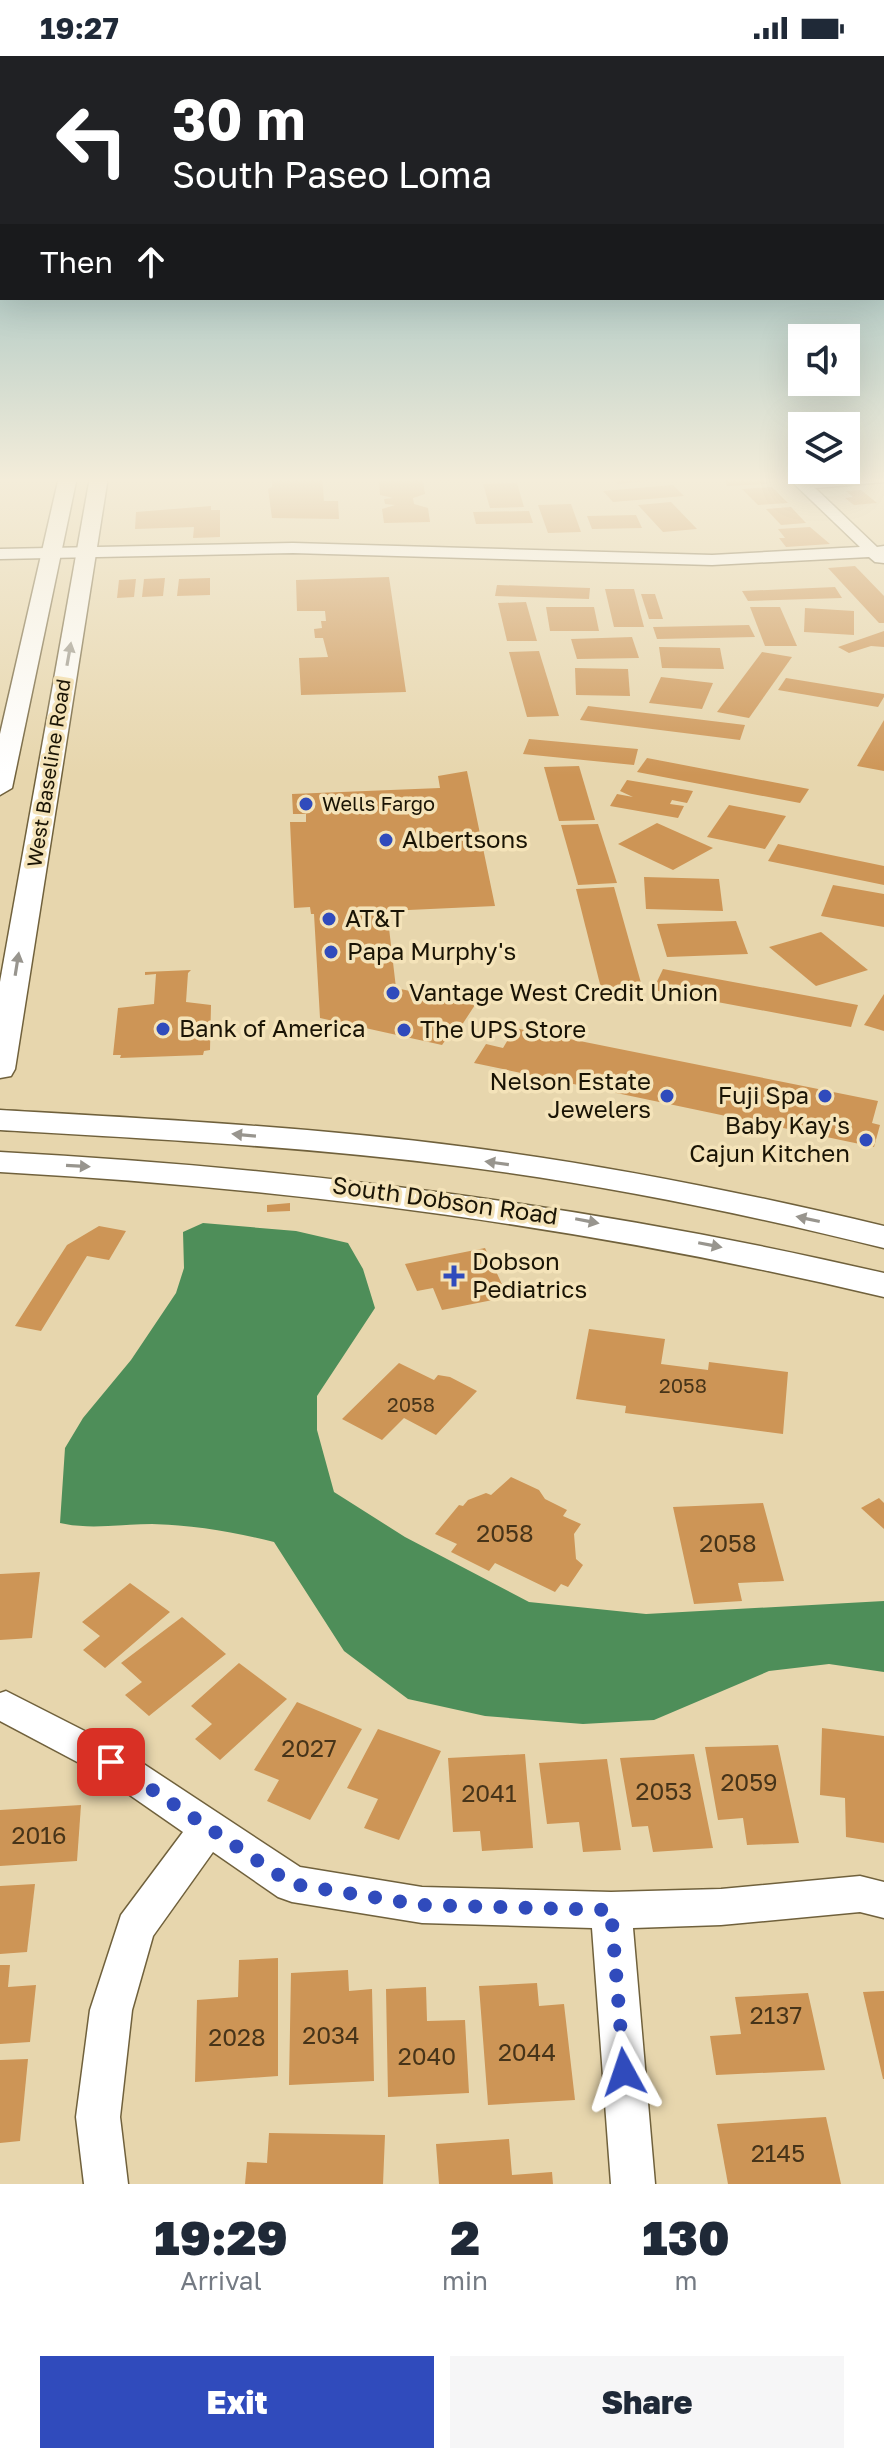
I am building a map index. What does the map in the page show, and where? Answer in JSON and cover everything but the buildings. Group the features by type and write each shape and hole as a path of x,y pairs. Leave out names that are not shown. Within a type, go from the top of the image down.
{"main road":[{"name":"West Baseline Road","path":"0,788 47,576"},
{"name":"West Baseline Road","path":"0,1069 83,576"},
{"name":"South Dobson Road","path":"0,1120 235,1134 408,1150 698,1195 884,1237"},
{"name":"South Dobson Road","path":"0,1162 236,1176 461,1201 633,1229 803,1264 884,1285"}],"street":[{"path":"6,1706 111,1762 292,1884 422,1905 611,1910 721,1907 860,1894 884,1900"},
{"path":"106,2184 98,2117 111,2010 135,1928 208,1828"},
{"path":"611,1910 633,2184"}],"shaded area":[{"path":"203,1223 296,1231 348,1243 363,1269 375,1308 317,1396 317,1430 334,1492 405,1537 529,1602 646,1614 884,1601 884,1672 829,1664 769,1671 654,1720 583,1724 485,1716 408,1699 344,1651 274,1542 183,1526 60,1523 65,1448 83,1418 131,1360 176,1293 184,1268 183,1232"}],"place":[{"name":"Wells Fargo","path":"306,804"},
{"name":"Albertsons","path":"386,840"},
{"name":"AT&T","path":"329,919"},
{"name":"Papa Murphy's","path":"331,952"},
{"name":"Vantage West Credit Union","path":"393,993"},
{"name":"Bank of America","path":"163,1029"},
{"name":"The UPS Store","path":"404,1030"},
{"name":"Nelson Estate Jewelers","path":"667,1096"},
{"name":"Fuji Spa","path":"825,1096"},
{"name":"Baby Kay's Cajun Kitchen","path":"866,1140"},
{"name":"Dobson Pediatrics","path":"454,1276"}],"route":[{"path":"111,1762 292,1884 422,1905 611,1910 624,2072"}]}
